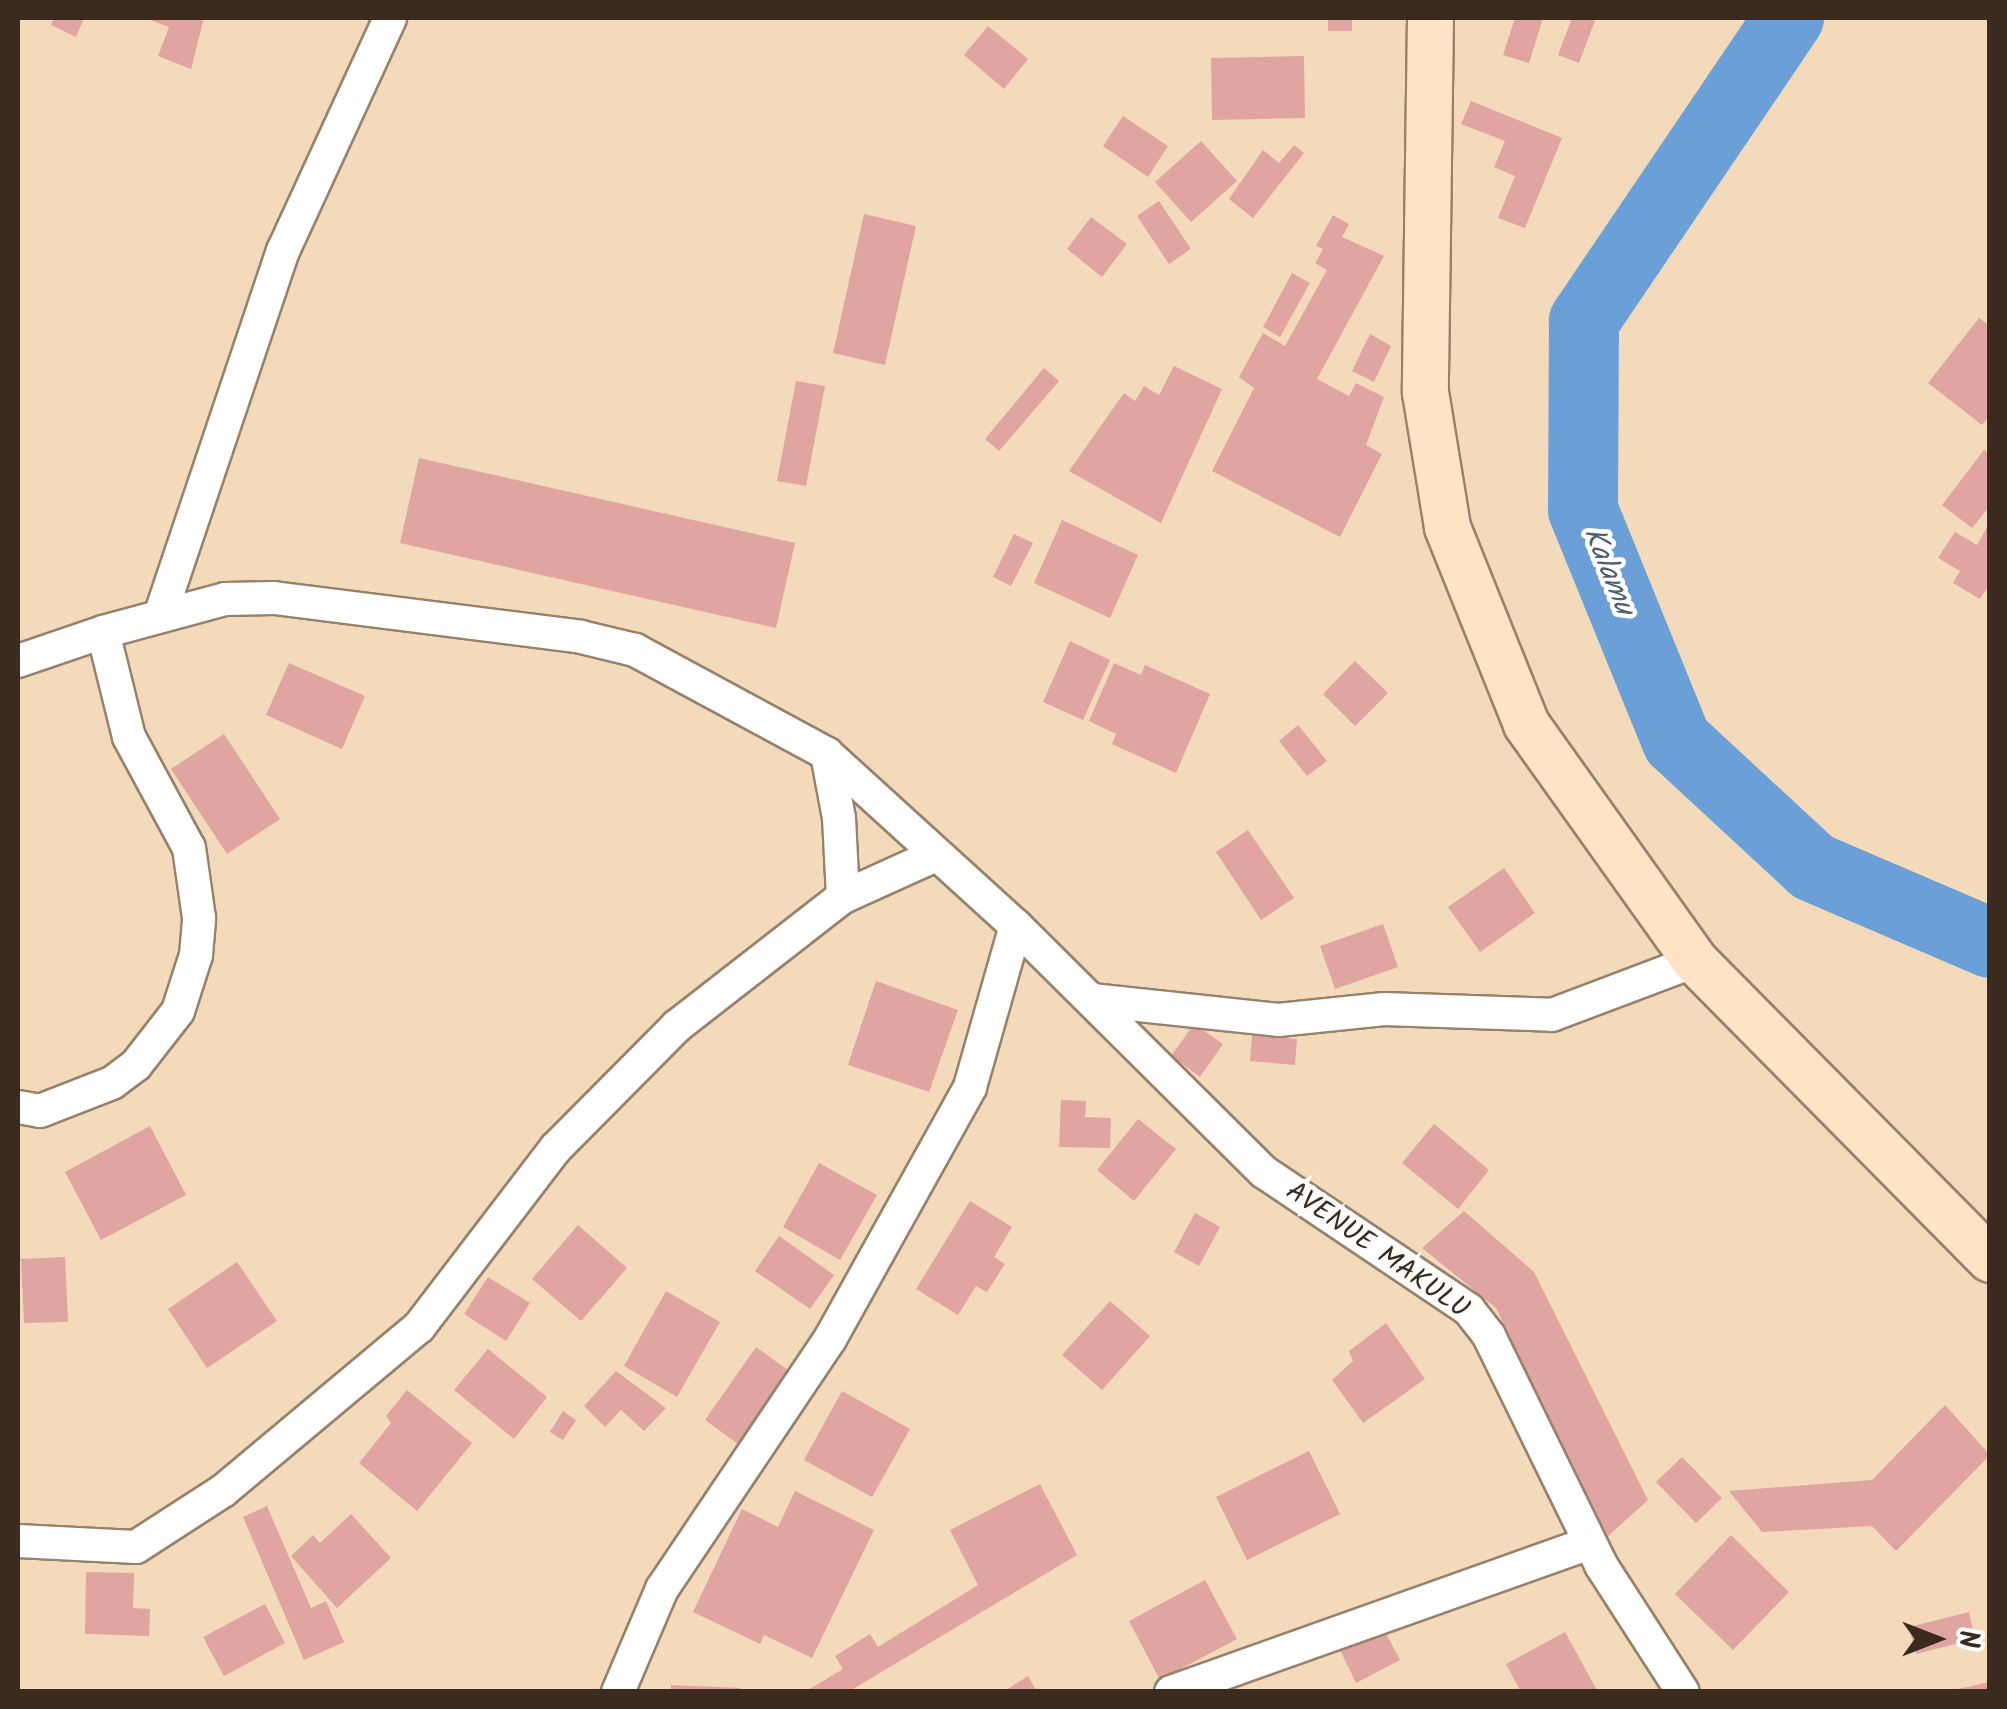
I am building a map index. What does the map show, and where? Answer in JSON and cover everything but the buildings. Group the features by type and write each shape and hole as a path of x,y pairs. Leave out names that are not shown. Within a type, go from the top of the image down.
{"main road":[{"path":"1430,18 1425,392 1446,526 1526,724 1695,961 1990,1259"}],"street":[{"path":"160,616 283,252 390,18"},
{"name":"AVENUE MAKULU","path":"18,660 225,599 274,598 582,637 634,650 827,754 1016,926 1211,1126 1264,1172 1468,1310 1489,1336 1589,1543 1683,1692"},
{"path":"18,1106 40,1110 112,1083 136,1065 178,1011 196,955 199,918 189,848 129,737 103,632"},
{"path":"827,754 840,818 843,897"},
{"path":"18,1541 136,1547 305,1428 420,1327 597,1101 731,982 843,897 936,855"},
{"path":"618,1692 662,1590 830,1339 970,1086 1016,926"},
{"path":"1092,1000 1278,1020 1384,1009 1552,1014 1695,961"},
{"path":"1171,1692 1589,1543"}],"waterway":[{"name":"Kalamu","path":"1789,18 1584,321 1583,510 1677,741 1813,867 1990,943"}]}
